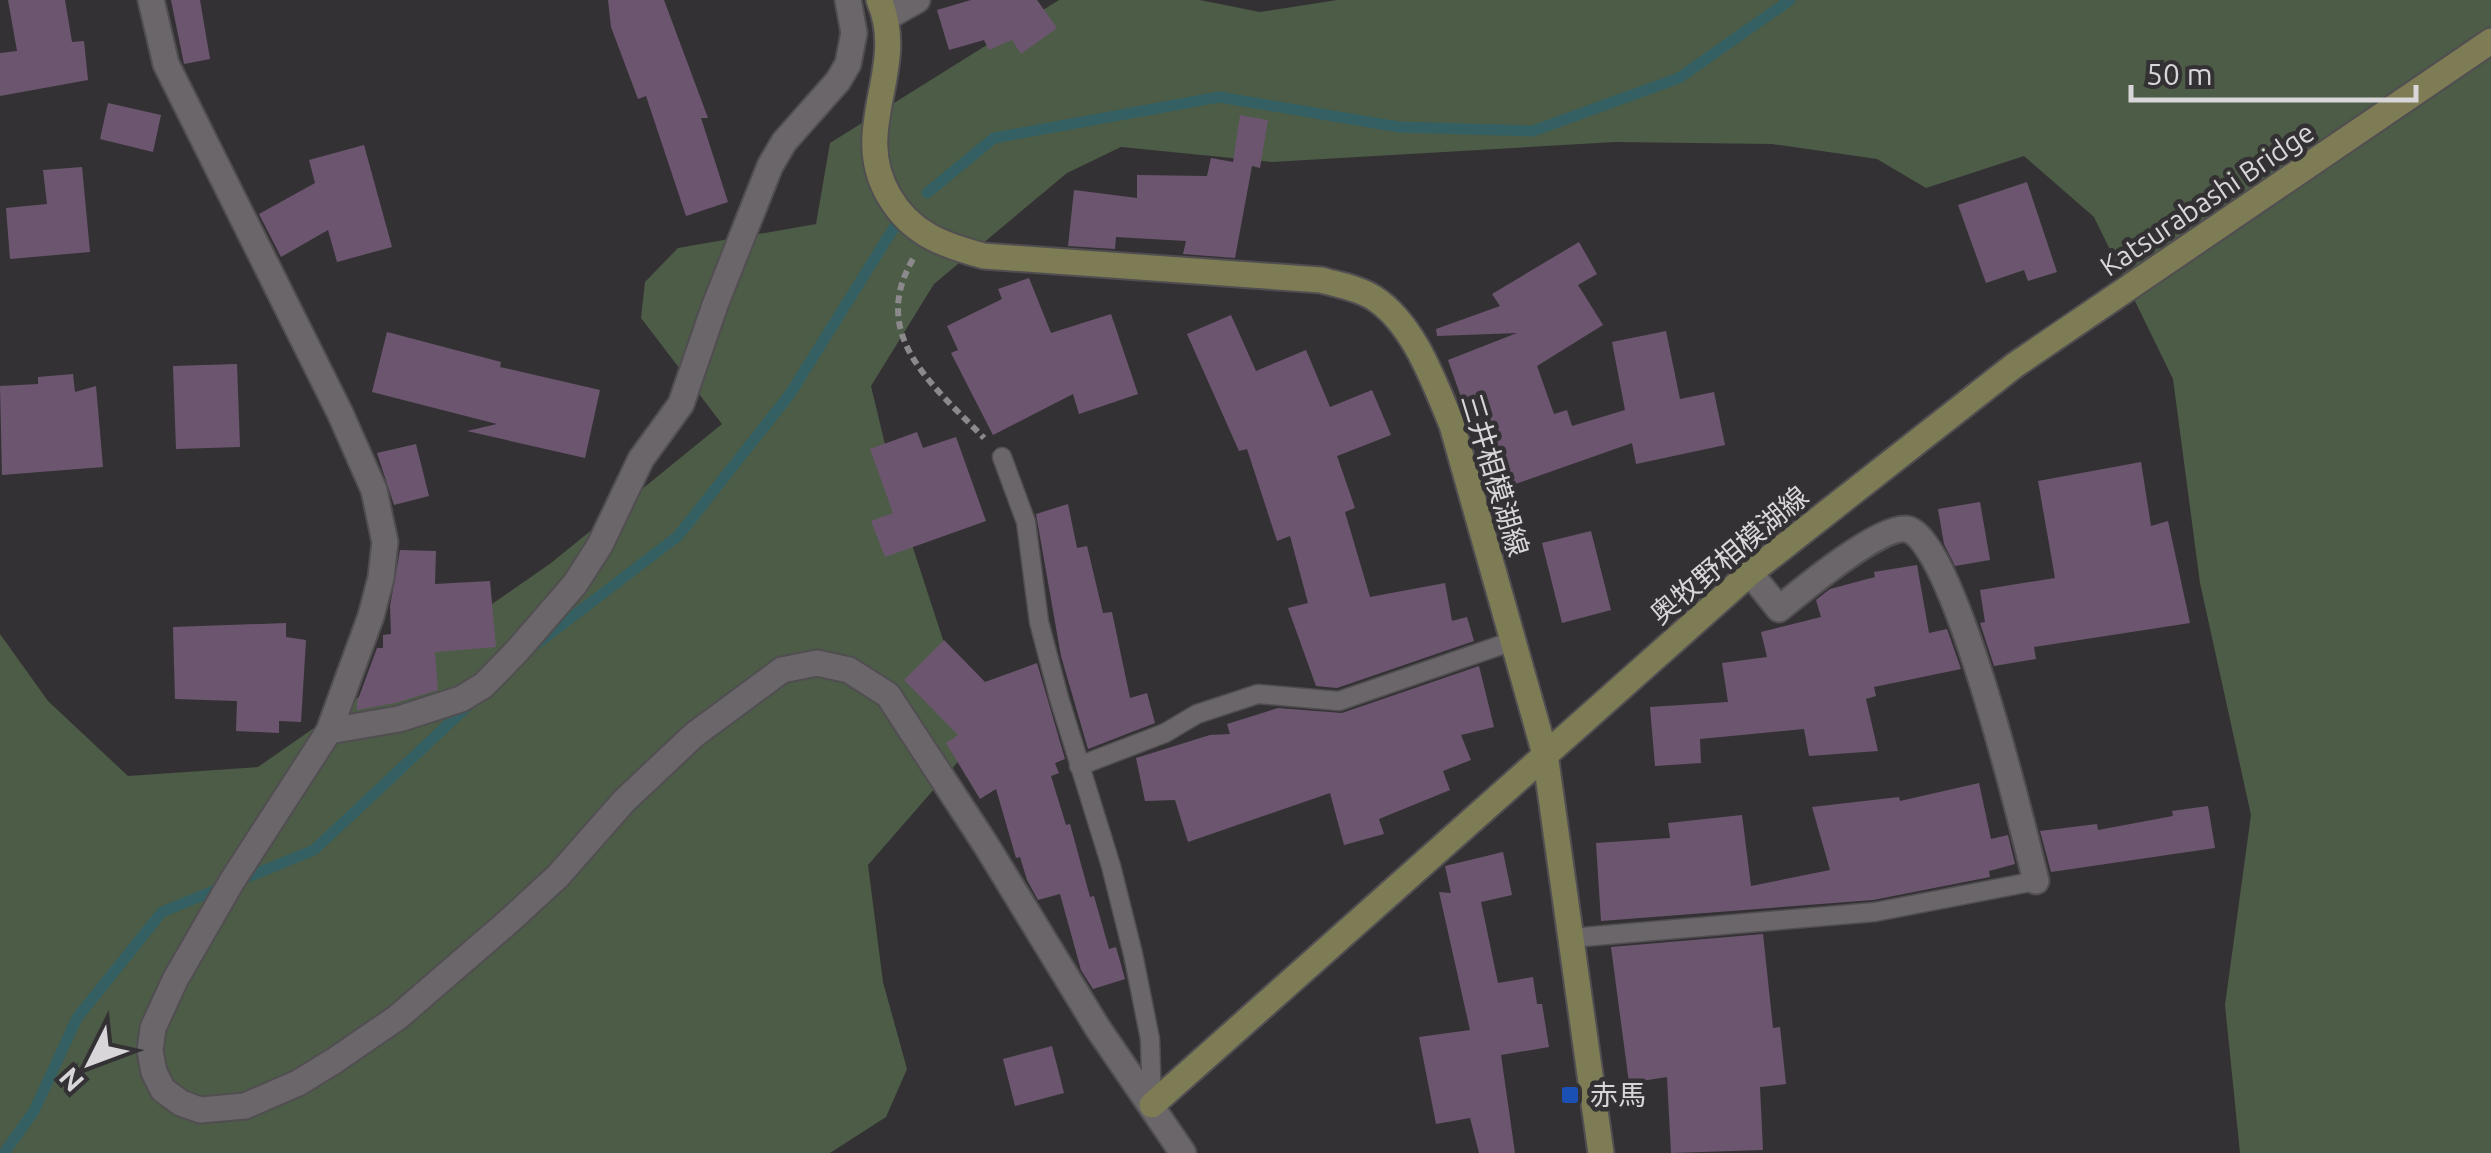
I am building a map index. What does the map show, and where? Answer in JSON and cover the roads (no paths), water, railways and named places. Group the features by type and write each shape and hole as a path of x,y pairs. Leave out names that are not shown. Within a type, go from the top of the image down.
{"main road":[{"name":"三井相模湖線","path":"883,9 890,40 872,146 875,165 898,210 914,230 984,256 1321,280 1374,298 1405,331 1432,377 1452,425 1545,754 1601,1153"},
{"name":"Katsurabashi Bridge","path":"1958,408 2015,365 2491,41"},
{"name":"奥牧野相模湖線","path":"1152,1105 1750,573 1958,408"}],"street":[{"path":"152,0 166,64 340,413 374,490 384,542 381,578 330,731 232,881 152,1028 150,1051 163,1090 180,1103 200,1110 244,1106 298,1084 365,1040 460,966 533,899 624,801 694,735 782,670 817,663 849,670 888,695 976,829 1097,1027 1183,1153"},
{"path":"330,731 399,719 461,699 484,685 518,651 575,584 600,545 642,459 681,404 735,251 770,166 784,142 848,64 854,34 848,0"},
{"path":"883,9 918,0"},
{"path":"1750,573 1778,609 1834,565 1889,533 1906,529 1918,534 1950,587 1991,711 2036,881"}],"lane":[{"path":"1002,457 1026,522 1039,622 1133,954 1150,1039 1152,1105"},
{"path":"1079,766 1166,733 1198,714 1258,694 1339,701 1514,641"},
{"path":"1571,938 1875,912 2036,881"}],"waterway":[{"path":"927,193 994,138 1219,97 1399,127 1533,131 1679,78 1790,0"},
{"path":"534,646 678,536 790,394 895,226"},
{"path":"4,1153 34,1111 77,1018 162,912 314,850 472,702"}],"place":[{"name":"赤馬","path":"1570,1095"}]}
